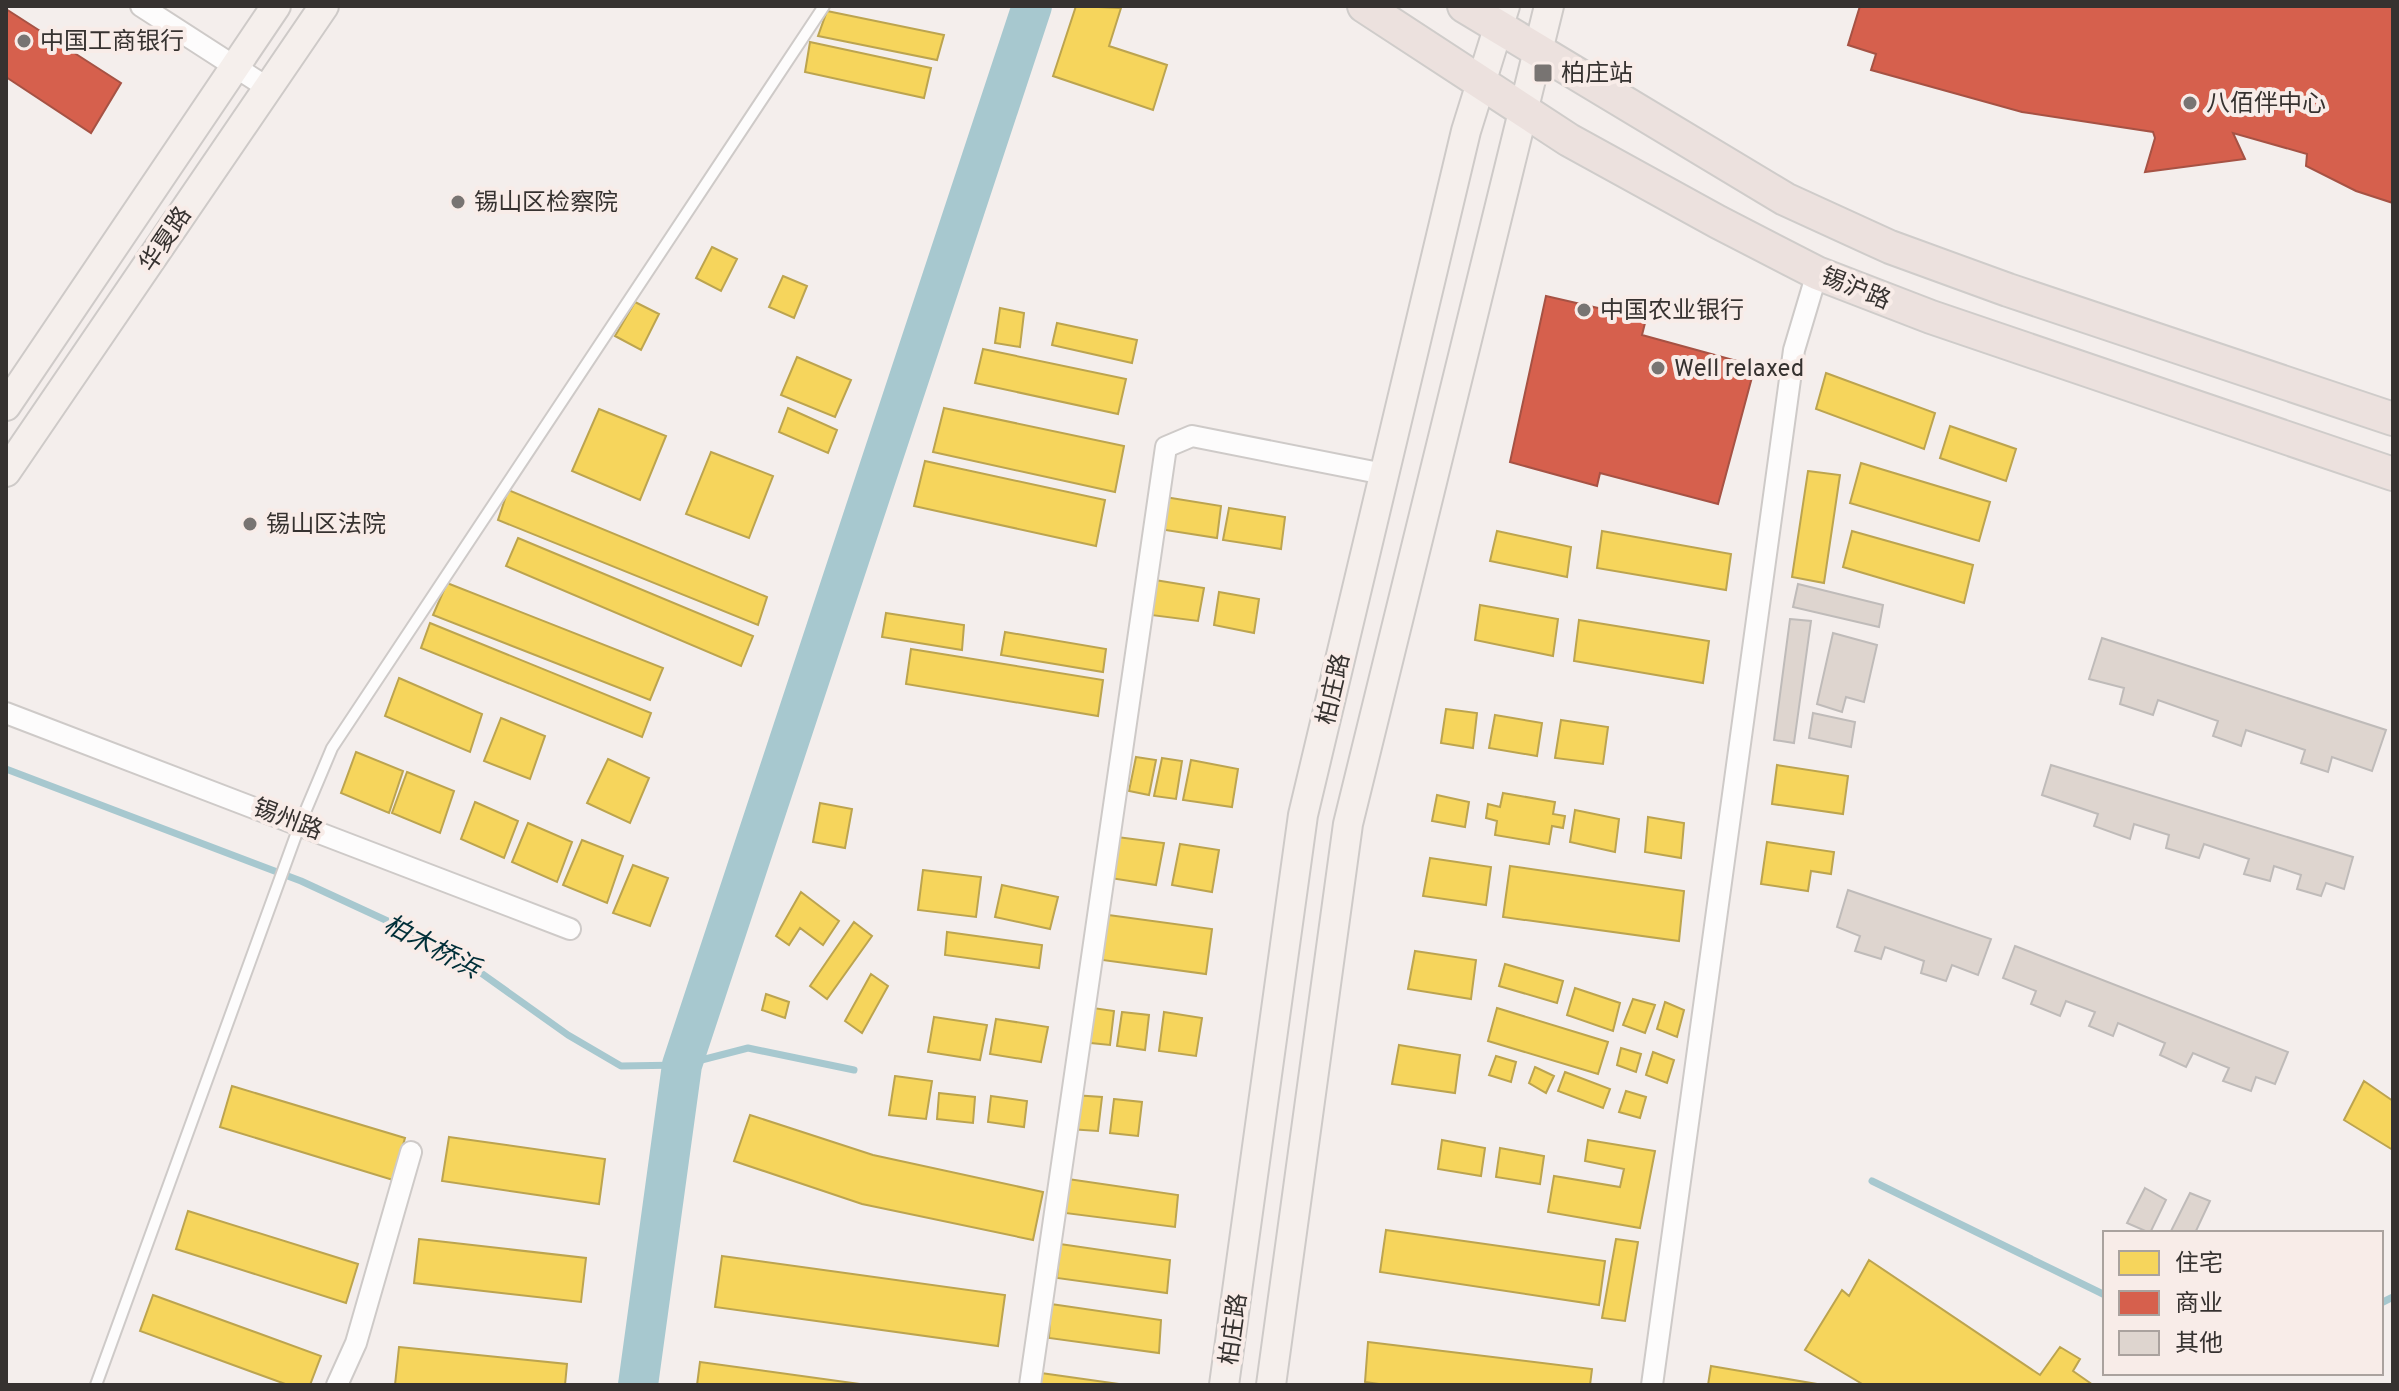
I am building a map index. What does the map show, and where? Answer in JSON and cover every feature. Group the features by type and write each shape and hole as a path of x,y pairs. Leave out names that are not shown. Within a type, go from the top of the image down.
{"main road":[{"name":"锡沪路","path":"1364,6 1596,155 1817,273 1931,317 2393,474"},
{"path":"1464,6 1502,17 1538,52 1785,199 1890,247 2008,290 2393,419"}],"street":[{"path":"141,6 268,88"},
{"name":"华夏路","path":"6,406 276,6"},
{"name":"华夏路","path":"6,472 324,6"},
{"name":"柏庄路","path":"1271,1385 1348,824 1549,6"},
{"name":"柏庄路","path":"1224,1385 1303,815 1466,131 1502,17"},
{"path":"1652,1385 1794,350 1817,273"},
{"path":"1030,1385 1166,447 1192,436 1384,474"},
{"name":"锡州路","path":"6,713 570,929"},
{"path":"337,1385 356,1343 411,1152"}],"lane":[{"path":"96,1385 300,824 332,748 824,6"}],"building: 住宅":[{"path":"1076,6 1121,8 1109,46 1167,65 1153,110 1053,76"},
{"path":"827,11 944,35 937,60 818,36"},
{"path":"810,42 931,68 924,98 805,72"},
{"path":"712,247 737,259 721,291 696,278"},
{"path":"783,276 807,286 794,318 769,307"},
{"path":"635,302 659,314 641,350 615,336"},
{"path":"1000,308 1024,313 1020,347 995,343"},
{"path":"1057,323 1137,340 1132,363 1052,345"},
{"path":"983,349 1126,379 1118,414 975,383"},
{"path":"797,357 851,380 835,417 781,395"},
{"path":"1826,373 1935,413 1924,449 1816,409"},
{"path":"788,408 837,430 828,453 779,432"},
{"path":"944,408 1124,446 1115,492 933,452"},
{"path":"599,409 666,436 640,500 572,471"},
{"path":"1950,426 2016,449 2006,481 1940,458"},
{"path":"711,452 773,476 749,538 686,514"},
{"path":"925,461 1105,500 1096,546 914,506"},
{"path":"1861,463 1990,502 1979,541 1850,503"},
{"path":"1808,471 1840,475 1824,583 1792,577"},
{"path":"508,490 767,597 758,625 498,520"},
{"path":"1165,497 1221,506 1217,538 1159,529"},
{"path":"1229,508 1285,517 1281,549 1223,540"},
{"path":"1497,531 1571,547 1567,577 1490,561"},
{"path":"1602,531 1731,554 1726,590 1597,568"},
{"path":"1852,531 1973,565 1964,603 1843,567"},
{"path":"518,538 753,636 741,666 506,566"},
{"path":"1155,580 1204,588 1198,621 1151,615"},
{"path":"447,583 663,668 650,700 433,615"},
{"path":"1219,592 1259,599 1254,633 1214,625"},
{"path":"1480,605 1558,619 1553,656 1475,640"},
{"path":"886,613 964,625 962,650 882,637"},
{"path":"1579,620 1709,641 1703,683 1574,661"},
{"path":"430,623 651,713 642,737 421,648"},
{"path":"1005,632 1106,649 1103,672 1001,655"},
{"path":"911,649 1103,680 1098,716 906,684"},
{"path":"399,678 482,714 470,752 385,716"},
{"path":"1446,709 1477,713 1473,748 1441,743"},
{"path":"1495,715 1542,723 1537,756 1489,748"},
{"path":"501,718 545,736 530,779 484,761"},
{"path":"1561,720 1608,727 1603,764 1555,758"},
{"path":"356,752 403,771 389,813 341,793"},
{"path":"1136,757 1156,760 1149,795 1129,791"},
{"path":"1162,758 1182,761 1176,799 1154,796"},
{"path":"608,759 649,778 630,823 587,803"},
{"path":"1191,760 1238,769 1232,807 1183,800"},
{"path":"1777,765 1848,776 1843,814 1772,804"},
{"path":"407,772 454,791 440,833 392,813"},
{"path":"1503,793 1555,802 1553,814 1565,816 1563,828 1552,826 1549,844 1495,835 1497,821 1486,818 1488,804 1500,807"},
{"path":"1437,795 1469,802 1465,827 1432,821"},
{"path":"475,802 518,821 504,858 461,839"},
{"path":"820,803 852,809 845,848 813,842"},
{"path":"1575,810 1619,819 1615,852 1570,842"},
{"path":"1648,817 1684,823 1681,858 1645,852"},
{"path":"528,823 572,842 557,882 512,862"},
{"path":"1117,837 1164,843 1156,885 1110,878"},
{"path":"582,840 623,856 607,903 563,885"},
{"path":"1767,842 1834,852 1831,874 1811,871 1808,891 1761,884"},
{"path":"1180,844 1219,850 1212,892 1172,885"},
{"path":"1430,858 1491,867 1486,905 1423,896"},
{"path":"633,865 668,878 650,926 613,913"},
{"path":"1510,866 1684,891 1679,941 1503,917"},
{"path":"923,870 981,877 976,917 918,910"},
{"path":"1002,885 1058,897 1050,929 995,917"},
{"path":"801,892 839,921 823,945 800,928 789,945 776,936"},
{"path":"1101,914 1212,929 1206,974 1095,959"},
{"path":"854,922 872,936 827,999 810,986"},
{"path":"947,932 1042,945 1039,968 945,955"},
{"path":"1415,951 1476,960 1471,999 1408,989"},
{"path":"1505,964 1563,981 1557,1003 1499,986"},
{"path":"871,974 888,986 862,1033 845,1021"},
{"path":"1575,988 1620,1003 1613,1031 1567,1015"},
{"path":"766,994 789,1002 785,1018 762,1010"},
{"path":"1633,999 1655,1005 1645,1033 1623,1025"},
{"path":"1665,1002 1684,1010 1677,1037 1657,1029"},
{"path":"1086,1007 1114,1011 1110,1045 1081,1042"},
{"path":"1497,1008 1608,1042 1598,1074 1488,1041"},
{"path":"1122,1012 1149,1015 1145,1050 1117,1046"},
{"path":"1164,1012 1202,1018 1196,1056 1159,1051"},
{"path":"934,1017 987,1025 980,1060 928,1052"},
{"path":"996,1019 1048,1027 1041,1062 990,1054"},
{"path":"1399,1045 1460,1055 1455,1093 1392,1084"},
{"path":"1621,1048 1641,1054 1636,1072 1617,1065"},
{"path":"1653,1052 1674,1060 1667,1083 1646,1075"},
{"path":"1496,1056 1516,1062 1511,1082 1489,1075"},
{"path":"1535,1067 1554,1076 1546,1093 1529,1083"},
{"path":"1565,1072 1610,1089 1603,1108 1558,1091"},
{"path":"895,1076 932,1081 926,1119 889,1115"},
{"path":"2364,1081 2393,1101 2393,1150 2344,1120"},
{"path":"232,1086 405,1138 393,1180 220,1127"},
{"path":"1626,1091 1646,1097 1640,1118 1619,1112"},
{"path":"939,1093 975,1097 973,1123 937,1119"},
{"path":"1073,1095 1102,1097 1098,1131 1069,1129"},
{"path":"991,1096 1027,1101 1024,1127 988,1122"},
{"path":"1114,1099 1142,1102 1138,1136 1110,1133"},
{"path":"750,1115 873,1155 1043,1192 1033,1240 862,1204 734,1161"},
{"path":"449,1137 605,1159 599,1204 442,1181"},
{"path":"1442,1140 1485,1148 1481,1176 1438,1169"},
{"path":"1588,1140 1655,1151 1640,1228 1548,1212 1554,1176 1620,1187 1624,1169 1585,1161"},
{"path":"1500,1148 1544,1156 1540,1184 1496,1177"},
{"path":"1068,1179 1178,1195 1175,1227 1065,1213"},
{"path":"188,1211 358,1264 346,1303 176,1249"},
{"path":"1386,1230 1605,1261 1599,1305 1380,1272"},
{"path":"419,1239 586,1258 581,1302 414,1283"},
{"path":"1616,1239 1638,1242 1625,1321 1602,1318"},
{"path":"1060,1244 1170,1260 1167,1293 1057,1278"},
{"path":"722,1256 1005,1295 998,1346 715,1307"},
{"path":"1869,1260 2040,1375 2060,1347 2080,1359 2073,1371 2093,1385 1864,1385 1805,1350 1842,1290 1849,1296"},
{"path":"153,1295 321,1356 310,1385 288,1385 140,1331"},
{"path":"1051,1304 1161,1320 1159,1353 1049,1338"},
{"path":"1368,1342 1592,1369 1590,1385 1386,1385 1365,1382"},
{"path":"399,1347 567,1364 565,1385 395,1385"},
{"path":"700,1362 867,1385 697,1385"},
{"path":"1711,1366 1823,1385 1708,1385"},
{"path":"1041,1373 1126,1385 1040,1385"}],"building: 商业":[{"name":"八佰伴中心","path":"1860,6 2393,6 2393,203 2356,191 2306,166 2307,154 2233,133 2245,159 2145,172 2155,138 2153,132 2022,112 1871,70 1876,54 1848,45"},
{"path":"6,9 121,83 91,133 6,77"},
{"path":"1546,296 1646,319 1642,335 1755,366 1718,504 1600,473 1597,486 1510,462"}],"building: 其他":[{"path":"1798,584 1883,605 1879,627 1793,607"},
{"path":"1790,619 1811,621 1794,743 1774,740"},
{"path":"1833,633 1877,645 1864,702 1846,697 1842,712 1817,704"},
{"path":"2102,638 2386,730 2372,771 2332,757 2328,772 2301,763 2305,750 2246,730 2241,746 2213,736 2218,721 2158,700 2153,715 2120,704 2124,688 2089,679"},
{"path":"1813,713 1855,722 1851,747 1809,738"},
{"path":"2051,765 2353,857 2344,889 2326,883 2321,896 2297,889 2301,875 2274,866 2270,881 2244,874 2249,859 2204,844 2199,858 2166,848 2169,835 2134,824 2130,839 2094,826 2098,814 2042,795"},
{"path":"1848,890 1991,939 1978,975 1952,965 1946,981 1921,973 1924,961 1885,947 1881,959 1855,951 1860,936 1837,927"},
{"path":"2015,946 2288,1052 2275,1084 2256,1077 2251,1091 2223,1081 2229,1068 2193,1053 2186,1067 2160,1055 2165,1043 2118,1023 2113,1036 2089,1026 2095,1012 2066,1001 2060,1016 2031,1004 2036,991 2003,978"},
{"path":"2145,1188 2166,1200 2151,1231 2127,1223"},
{"path":"2190,1193 2210,1201 2196,1231 2171,1231"}],"waterway":[{"path":"638,1385 682,1065 1032,6"},
{"name":"柏木桥浜","path":"6,769 301,881 446,948 568,1035 621,1066 682,1065 748,1048 854,1070"},
{"path":"1872,1181 2103,1294"},
{"path":"2383,1302 2393,1297"}],"place":[{"name":"中国工商银行","path":"24,41"},
{"name":"柏庄站","path":"1543,73"},
{"name":"八佰伴中心","path":"2190,103"},
{"name":"锡山区检察院","path":"458,202"},
{"name":"中国农业银行","path":"1584,310"},
{"name":"Well relaxed","path":"1658,368"},
{"name":"锡山区法院","path":"250,524"}]}
